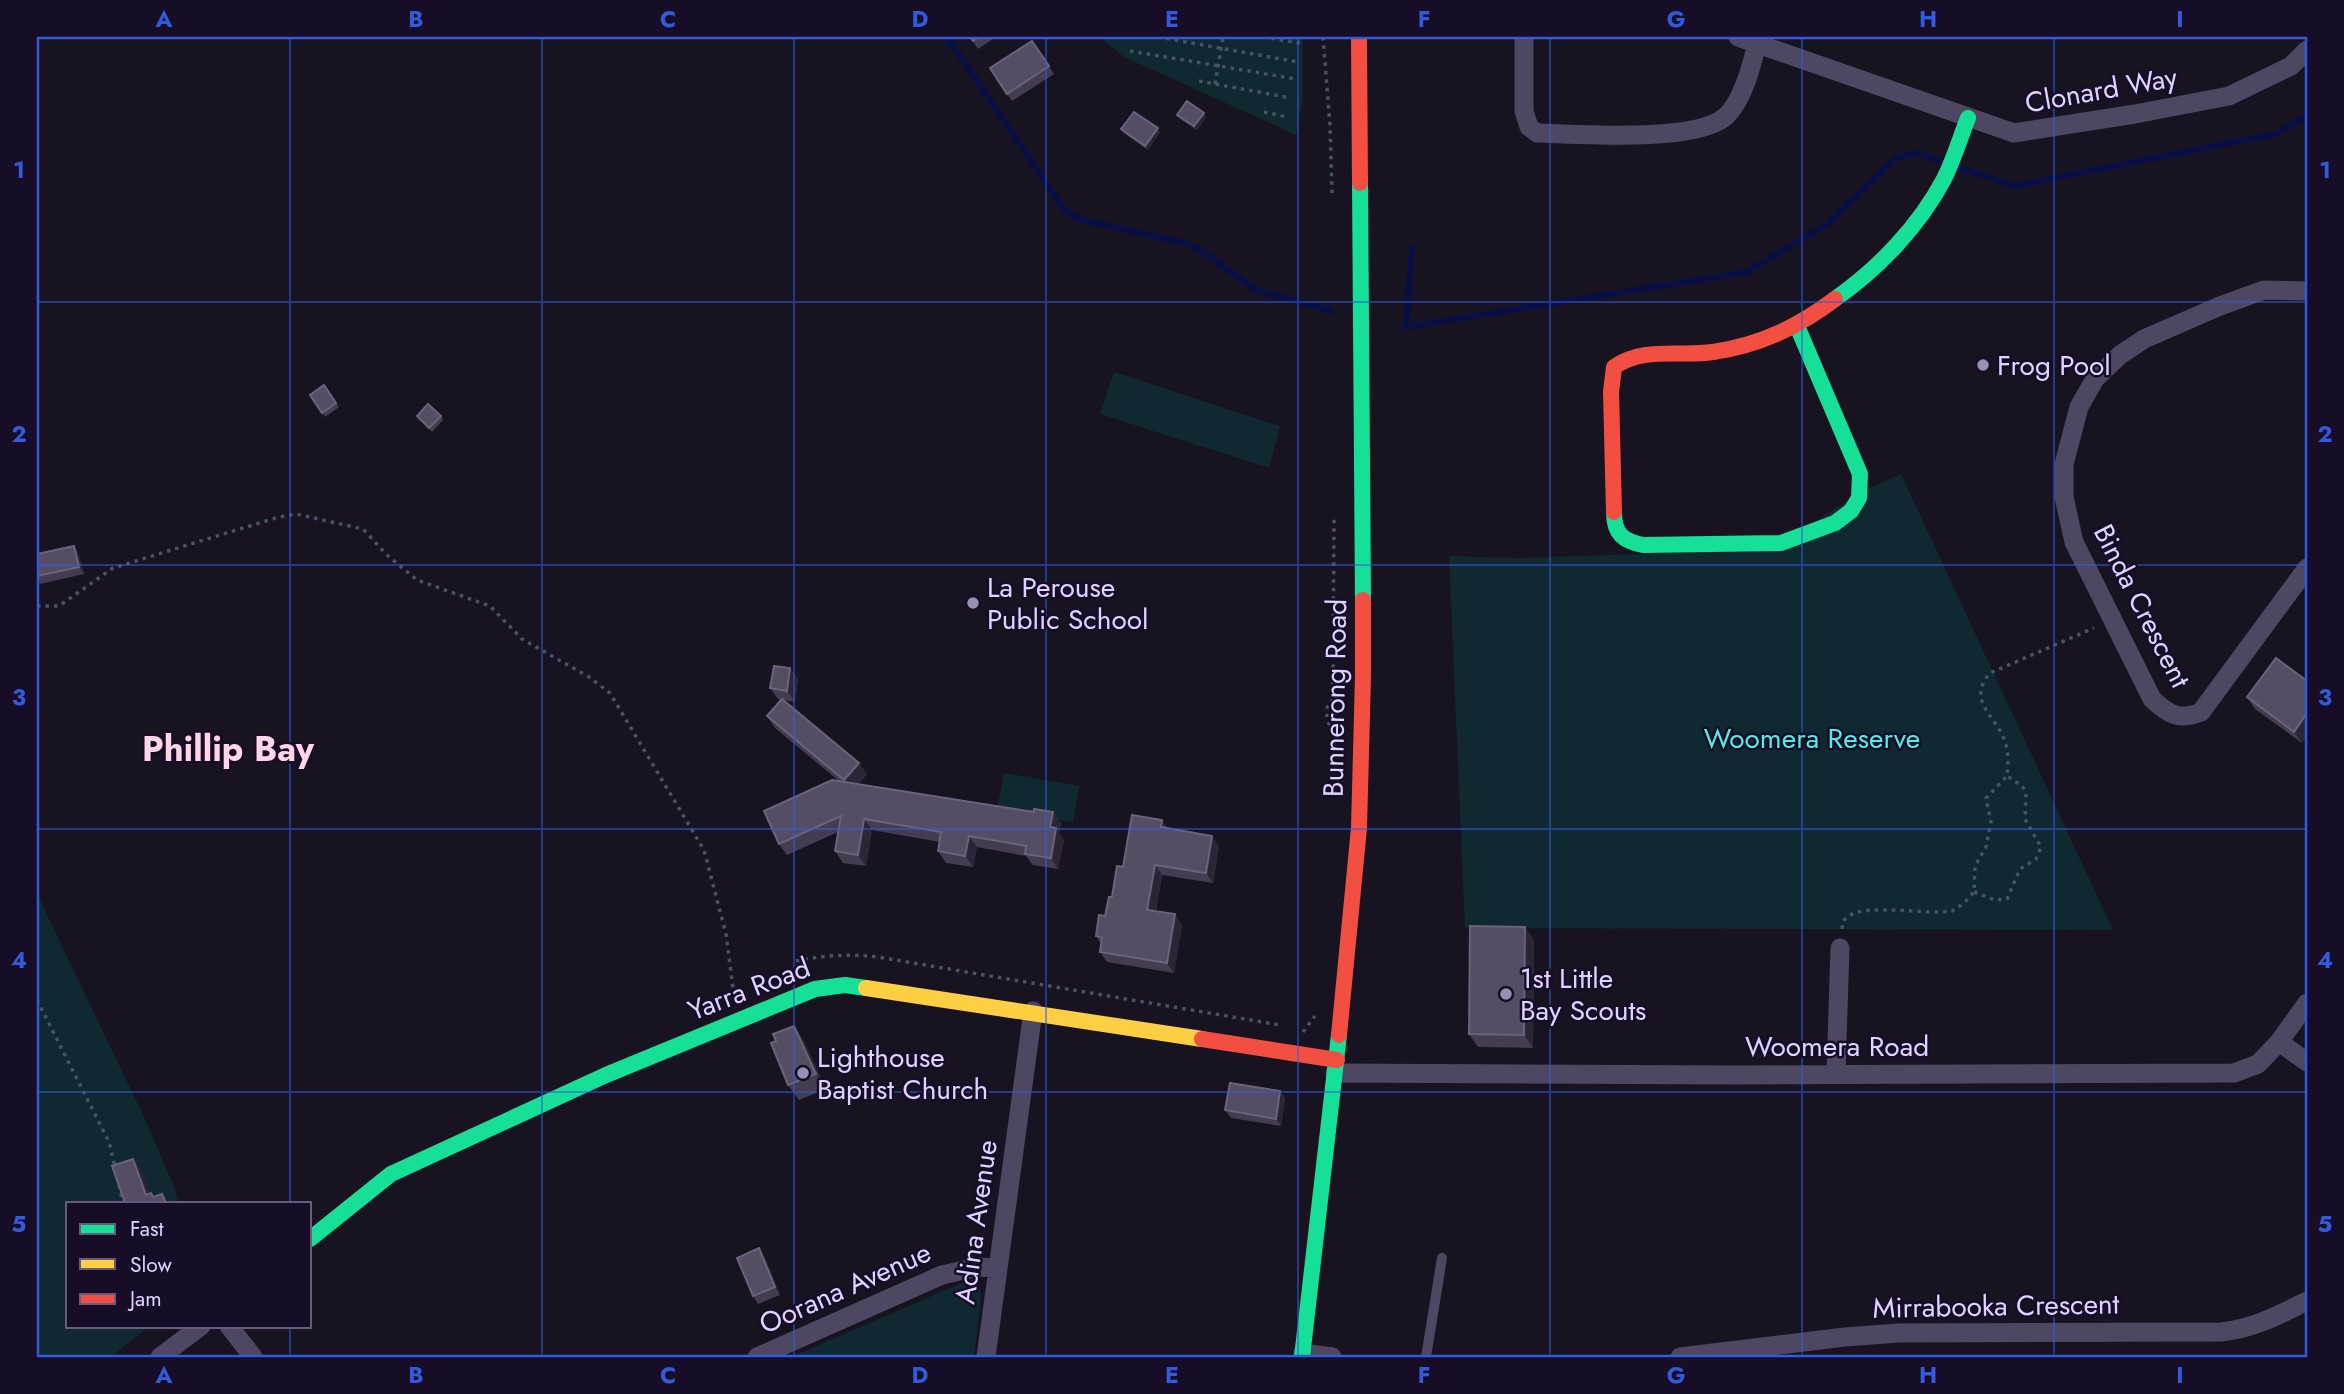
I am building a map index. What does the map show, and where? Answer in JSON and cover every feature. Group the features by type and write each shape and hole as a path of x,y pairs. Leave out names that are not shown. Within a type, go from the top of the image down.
{"street":[{"name":"Bunnerong Road","path":"1303,1355 1336,1067 1359,828 1363,676 1359,37"},
{"path":"1524,37 1524,111 1529,127 1537,133 1611,135 1660,133 1704,127 1725,117 1742,91 1752,66 1747,40"},
{"name":"Clonard Way","path":"1747,40 2014,133 2229,96 2291,66 2307,50"},
{"path":"1797,326 1860,474 1859,498 1851,512 1835,523 1781,543 1643,545 1618,536 1614,523 1611,392 1614,367 1625,358 1642,353 1708,352 1741,346 1797,326 1858,282 1906,234 1944,178 1968,118"},
{"name":"Binda Crescent","path":"2307,291 2264,290 2144,339 2120,355 2095,379 2079,407 2064,464 2063,497 2074,542 2151,699 2164,711 2177,716 2189,717 2201,712 2307,568"},
{"path":"1836,1073 1839,948"},
{"name":"Yarra Road","path":"312,1237 391,1174 606,1075 815,989 845,985 1033,1011 1183,1038 1300,1055 1336,1067"},
{"name":"Woomera Road","path":"1336,1067 1836,1073 2234,1073 2258,1065 2279,1042 2307,1003"},
{"name":"Adina Avenue","path":"986,1357 1033,1011"},
{"path":"2279,1042 2307,1062"},
{"name":"Oorana Avenue","path":"757,1357 942,1275 977,1267 998,1268"},
{"name":"Mirrabooka Crescent","path":"1680,1357 1898,1333 2231,1331 2263,1322 2307,1301"},
{"path":"160,1357 198,1328"},
{"path":"231,1328 253,1357"},
{"path":"1303,1355 1332,1357"}],"lane":[{"path":"1426,1357 1442,1258"}],"path":[{"path":"1158,37 1298,62"},
{"path":"1215,85 1223,37"},
{"path":"1263,37 1300,43"},
{"path":"1323,37 1330,125 1332,205"},
{"path":"1130,51 1296,79"},
{"path":"1199,81 1291,98"},
{"path":"1264,112 1287,117"},
{"path":"1334,507 1333,681 1327,720 1332,729 1334,755"},
{"path":"37,606 59,606 113,568 279,517 296,514 363,529 387,555 417,580 490,606 522,639 589,677 610,693 704,850 726,934 737,1022"},
{"path":"1839,948 1843,923 1851,914 1865,911 1949,912 1964,903 1973,892 1975,866 1986,847 1991,826 1986,798 2007,776 2005,741 1982,703 1982,689 1986,678 1990,673 2113,620"},
{"path":"1973,892 1995,900 2007,899 2020,869 2033,862 2040,849 2040,844 2025,819 2026,792 2007,776"},
{"path":"796,961 849,954 878,957 1306,1029"},
{"path":"37,1000 108,1142 116,1172"},
{"path":"1300,1055 1301,1034 1317,1011"},
{"path":"118,1184 123,1202"}],"green space":[{"path":"1100,37 1303,37 1303,98 1296,135 1124,57"},
{"path":"1114,372 1280,426 1269,468 1100,414"},
{"name":"Woomera Reserve","path":"1901,474 2113,930 1465,928 1449,556 1517,558 1768,550 1873,486"},
{"path":"1004,773 1079,786 1073,822 997,809"},
{"path":"37,894 144,1117 175,1189 178,1202 66,1202 66,1328 147,1328 110,1357 37,1357"},
{"path":"964,1282 976,1285 981,1298 974,1357 791,1357"}],"building":[{"path":"1032,41 1049,66 1007,94 990,68"},
{"path":"1187,101 1204,113 1194,126 1177,115"},
{"path":"1134,112 1158,128 1145,146 1121,129"},
{"path":"324,385 336,403 322,413 310,395"},
{"path":"428,404 441,416 429,428 417,416"},
{"path":"74,546 79,567 37,576 37,554"},
{"path":"2276,658 2307,681 2307,713 2294,732 2247,697"},
{"path":"774,666 790,668 787,691 770,688"},
{"path":"782,699 859,763 844,780 767,716"},
{"path":"832,780 1034,812 1034,809 1053,812 1050,827 1056,828 1051,858 1025,854 1026,846 969,836 965,856 938,851 941,832 864,819 858,855 835,851 841,816 779,844 764,811"},
{"path":"1132,815 1162,820 1161,827 1212,836 1206,873 1155,865 1147,910 1175,914 1167,963 1100,952 1102,937 1096,936 1099,915 1105,916 1109,897 1112,897 1117,866 1123,867"},
{"name":"1st Little Bay Scouts","path":"1470,926 1525,927 1524,1035 1469,1034"},
{"path":"794,1026 816,1074 788,1085 771,1043 776,1041 773,1034"},
{"path":"1230,1083 1280,1091 1276,1119 1225,1110"},
{"path":"133,1159 146,1195 151,1193 153,1197 162,1194 166,1202 125,1202 112,1166"},
{"path":"759,1248 775,1287 753,1296 737,1258"}],"waterway":[{"path":"947,37 1065,211 1082,220 1188,244 1256,290 1331,311"},
{"path":"1958,167 2014,186 2275,134 2307,116"},
{"path":"1412,249 1406,327 1747,272 1827,224 1896,158 1917,153 1944,162"}],"traffic: fast":[{"path":"1835,299 1882,260 1923,213 1944,179 1968,118"},
{"path":"1360,183 1363,600"},
{"path":"1614,512 1616,526 1621,535 1643,545 1781,543 1835,523 1851,511 1859,498 1860,474 1797,326"},
{"path":"312,1237 391,1174 606,1075 815,989 845,985 866,988"},
{"path":"1302,1357 1339,1035"}],"traffic: slow":[{"path":"866,988 1202,1039"}],"traffic: jam":[{"path":"1359,37 1360,183"},
{"path":"1614,512 1611,392 1614,367 1638,356 1650,354 1713,352 1747,345 1793,326 1835,299"},
{"path":"1339,1035 1359,828 1363,600"},
{"path":"1202,1039 1337,1060"}],"place":[{"name":"Frog Pool","path":"1983,365"},
{"name":"La Perouse Public School","path":"973,603"},
{"name":"1st Little Bay Scouts","path":"1506,994"},
{"name":"Lighthouse Baptist Church","path":"803,1073"}],"district":[{"name":"Phillip Bay","path":"228,749"}]}
